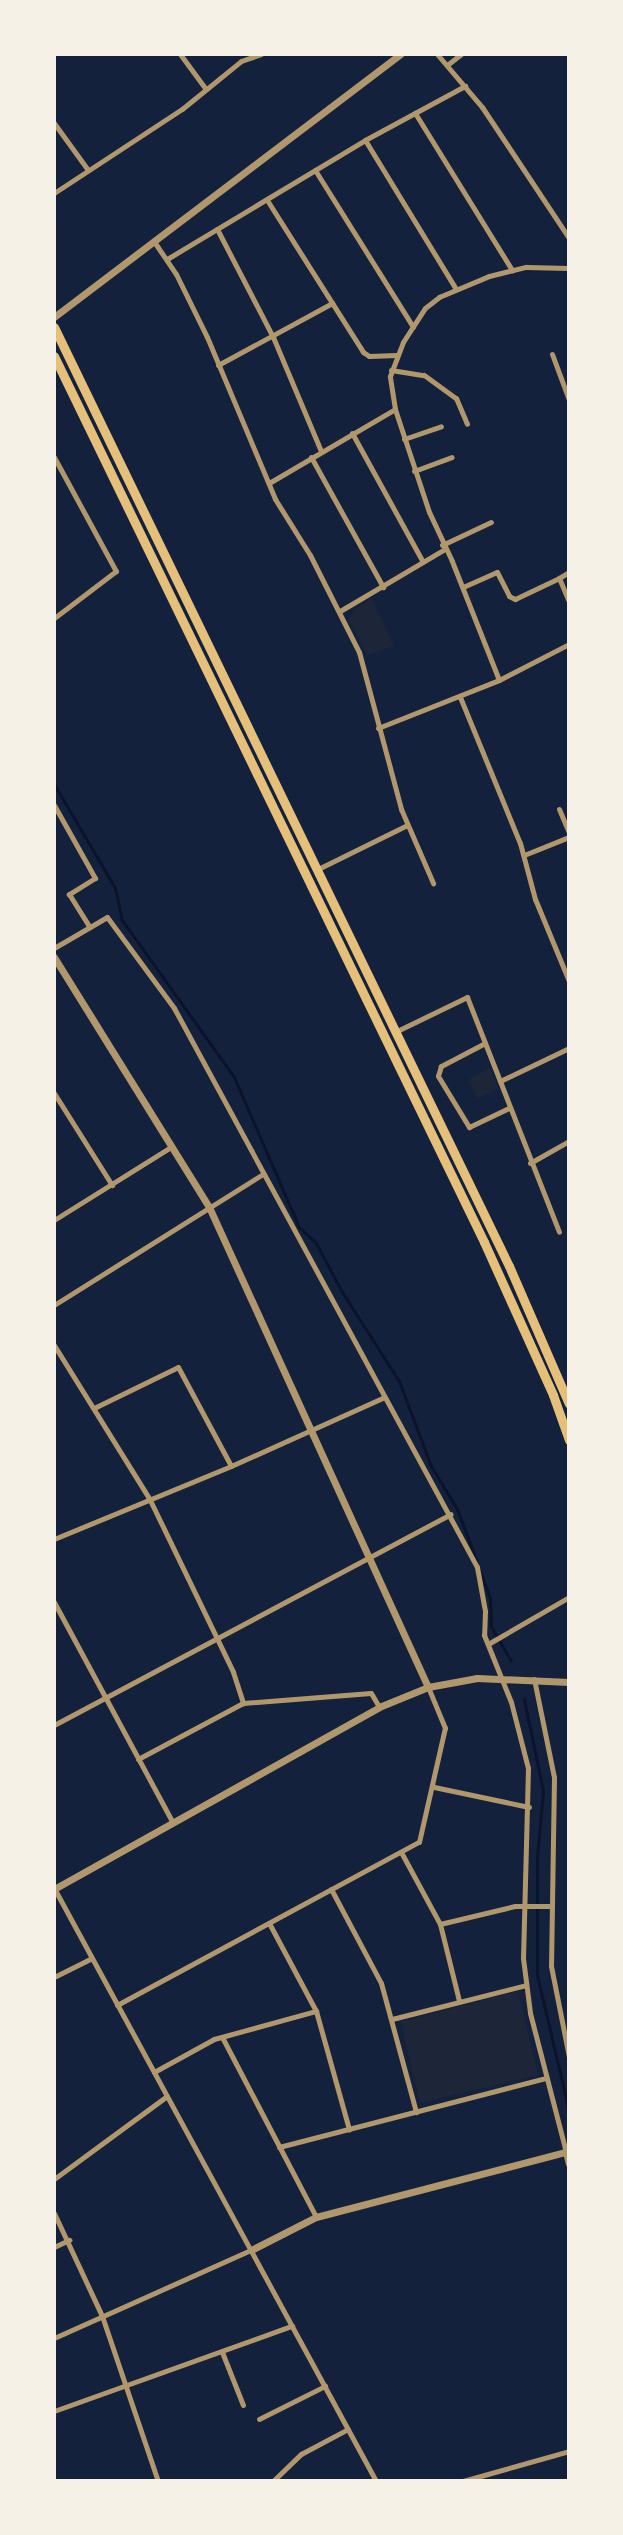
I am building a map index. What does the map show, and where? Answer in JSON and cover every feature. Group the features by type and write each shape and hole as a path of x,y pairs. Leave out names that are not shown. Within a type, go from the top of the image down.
{"highway":[{"path":"54,327 397,1031 543,1338 569,1404"},
{"path":"54,356 478,1231 553,1395 569,1440"}],"street":[{"path":"180,54 205,88"},
{"path":"54,193 182,109 246,56 261,54"},
{"path":"54,317 155,243 400,54"},
{"path":"436,54 465,86 569,238"},
{"path":"447,64 460,54"},
{"path":"167,259 365,140 465,86"},
{"path":"415,113 512,270"},
{"path":"54,123 88,170"},
{"path":"365,140 456,289"},
{"path":"315,170 413,327"},
{"path":"267,200 365,355 397,355"},
{"path":"217,229 273,337 321,451"},
{"path":"155,243 167,259 218,365 269,483 340,611 363,666 378,728 407,825 433,883"},
{"path":"499,680 414,471 395,409 391,370 413,327 431,302 456,289 512,270 569,268"},
{"path":"218,365 332,303"},
{"path":"552,354 569,400"},
{"path":"391,370 424,375 432,380 456,398 467,424"},
{"path":"269,483 395,409"},
{"path":"404,439 441,426"},
{"path":"352,433 423,562"},
{"path":"54,457 116,571 54,618"},
{"path":"311,457 383,587"},
{"path":"414,471 452,457"},
{"path":"340,611 383,587 443,547 491,522"},
{"path":"463,587 497,572 509,596 515,599 569,572"},
{"path":"559,578 569,602"},
{"path":"378,728 499,680 567,645 569,653"},
{"path":"460,697 524,855 536,902 569,981"},
{"path":"54,805 95,878 69,894 90,927"},
{"path":"524,855 569,835 559,809"},
{"path":"318,869 407,825"},
{"path":"54,948 109,919 174,1008 382,1398 450,1514 477,1567 488,1644 503,1678 528,1768 529,1807 524,1904 525,1985 546,2078 568,2152 569,2164"},
{"path":"54,957 209,1208 444,1723 434,1787 422,1837 401,1852 117,2005"},
{"path":"397,1031 467,997 530,1163 559,1232"},
{"path":"485,1043 441,1066 438,1076 468,1127 509,1108"},
{"path":"500,1081 569,1048"},
{"path":"54,1093 112,1185"},
{"path":"530,1163 569,1141"},
{"path":"54,1219 171,1147"},
{"path":"54,1305 263,1174"},
{"path":"54,1345 150,1500 243,1703"},
{"path":"94,1408 178,1367 231,1466"},
{"path":"54,1539 231,1466 382,1398"},
{"path":"54,1725 368,1555 450,1514"},
{"path":"488,1644 569,1598"},
{"path":"54,1602 173,1823"},
{"path":"376,2481 54,1888 379,1707 428,1688 477,1678 569,1682"},
{"path":"534,1679 554,1777 550,1905 551,1980 569,2057"},
{"path":"138,1759 243,1703 371,1694 379,1707"},
{"path":"434,1787 529,1807"},
{"path":"401,1852 440,1924 459,2001"},
{"path":"331,1889 381,1983 416,2112"},
{"path":"440,1924 524,1904 550,1905"},
{"path":"269,1923 316,2011 349,2129"},
{"path":"54,1977 92,1958"},
{"path":"392,2019 525,1985"},
{"path":"154,2072 222,2037 316,2011"},
{"path":"222,2037 316,2217"},
{"path":"279,2147 546,2078"},
{"path":"54,2179 167,2096"},
{"path":"54,2338 251,2250 316,2217 568,2152"},
{"path":"54,2213 69,2240 102,2316 158,2480 149,2481"},
{"path":"54,2247 69,2240"},
{"path":"54,2411 126,2388 292,2326"},
{"path":"222,2352 243,2405"},
{"path":"259,2419 325,2386"},
{"path":"273,2481 301,2454 348,2429"},
{"path":"463,2481 569,2451"}],"shaded area":[{"path":"372,599 394,646 367,655 349,619 356,608"},
{"path":"490,1068 498,1088 478,1099 468,1080"},
{"path":"518,1991 538,2075 420,2103 401,2022"}],"waterway":[{"path":"54,784 115,888 122,920 234,1077 299,1227 316,1243 342,1292 399,1381 431,1466 457,1509 477,1562"},
{"path":"479,1568 490,1599 491,1626 511,1661"},
{"path":"524,1699 543,1791 537,1857 537,1975 569,2111"}]}
